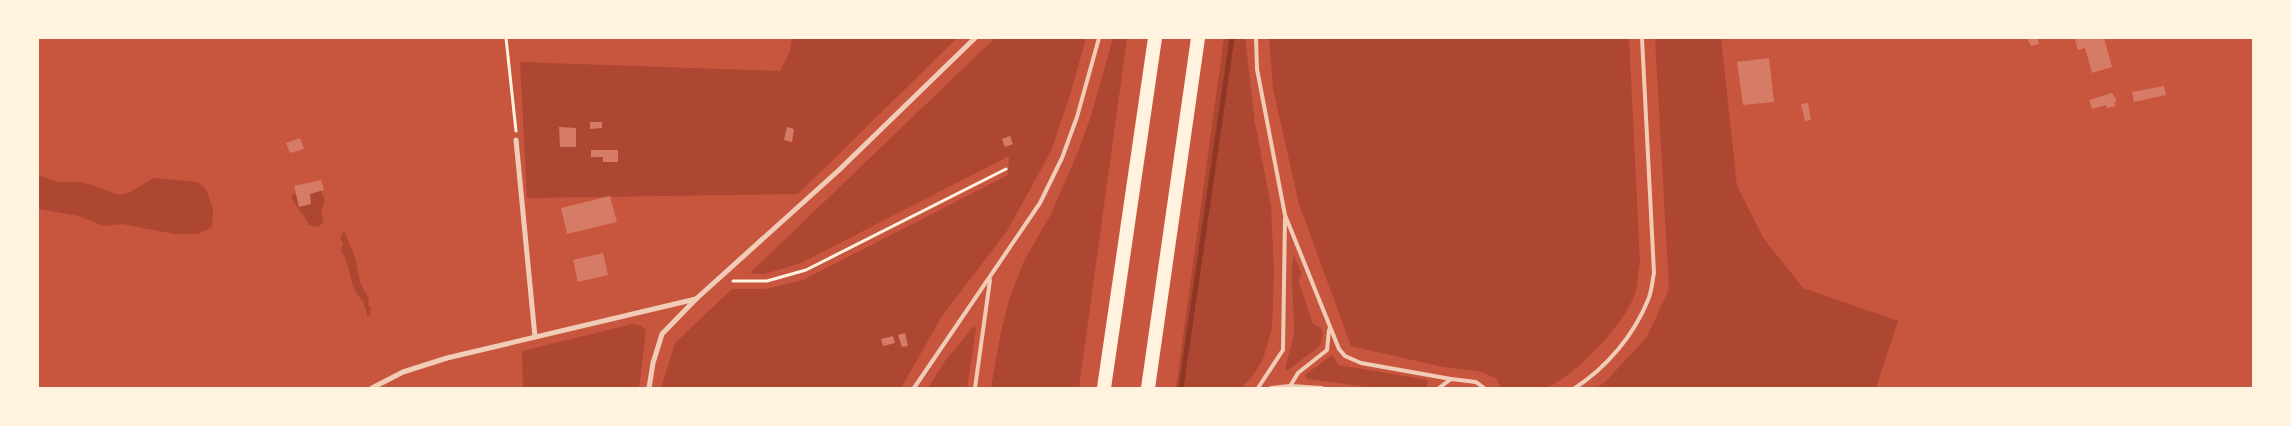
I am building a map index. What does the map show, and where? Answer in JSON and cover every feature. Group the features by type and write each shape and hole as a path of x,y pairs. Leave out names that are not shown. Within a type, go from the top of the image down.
{"highway":[{"path":"1104,388 1155,38"},
{"path":"1148,388 1198,38"}],"street":[{"path":"649,388 652,363 662,334 696,299 838,171 975,38"},
{"path":"516,140 535,338"},
{"path":"372,388 403,372 447,358 696,299"}],"lane":[{"path":"916,387 1040,203 1062,158 1077,118 1099,38"},
{"path":"1256,38 1257,69 1285,215 1339,349 1352,360 1476,382 1484,388"},
{"path":"1576,388 1602,368 1633,330 1649,298 1654,273 1642,38"},
{"path":"1258,388 1283,350 1285,215"},
{"path":"975,388 990,278"},
{"path":"1290,387 1298,373 1328,350 1329,328"},
{"path":"1439,388 1451,379"},
{"path":"1270,388 1322,388"}],"path":[{"path":"506,38 516,140"},
{"path":"717,281 767,281 806,270 1006,169"}],"shaded area":[{"path":"792,38 957,38 798,194 527,198 520,62 780,71 790,51"},
{"path":"995,38 1086,38 1071,92 1051,151 1007,231 942,316 901,388 661,388 675,343 732,289 766,289 803,280 1008,175 1009,156 801,263 765,274 750,273"},
{"path":"1113,38 1127,38 1079,388 991,388 1009,299 1024,261 1051,214 1078,152 1091,116"},
{"path":"1224,38 1245,38 1255,123 1271,206 1274,271 1272,329 1263,359 1251,378 1241,388 1176,388"},
{"path":"1269,38 1629,38 1640,262 1636,289 1630,305 1611,332 1586,360 1559,381 1548,387 1532,390 1501,388 1496,378 1478,371 1443,367 1351,346 1299,204 1273,89"},
{"path":"1655,38 1721,38 1737,186 1764,239 1803,288 1898,321 1876,388 1596,388 1605,382 1647,337 1669,289"},
{"path":"38,175 58,182 82,182 120,195 131,192 153,178 198,182 206,189 213,209 212,227 197,234 174,234 122,224 104,226 79,216 38,209"},
{"path":"318,186 325,199 321,213 324,222 318,227 309,225 291,196 305,189"},
{"path":"344,231 355,257 360,282 369,299 368,305 371,308 370,315 367,316 364,303 354,288 346,260 341,251 343,244 340,238"},
{"path":"1294,256 1302,274 1298,280 1313,324 1321,328 1323,334 1320,346 1288,370 1285,370 1294,331 1292,271"},
{"path":"633,324 642,326 646,331 639,388 523,388 522,351"},
{"path":"974,326 976,329 967,388 928,388 945,361"},
{"path":"1332,355 1339,365 1428,380 1426,388 1375,388 1307,379 1305,375"}],"building":[{"path":"2027,38 2037,38 2039,44 2031,46"},
{"path":"2104,38 2112,67 2092,73 2085,48 2078,50 2075,39"},
{"path":"1769,58 1774,102 1743,105 1737,62"},
{"path":"2164,86 2166,95 2134,102 2132,92"},
{"path":"2112,93 2117,101 2114,102 2116,106 2107,108 2106,105 2092,109 2089,100"},
{"path":"1808,103 1811,120 1805,121 1801,104"},
{"path":"590,122 602,122 602,128 590,129"},
{"path":"559,127 576,128 576,147 560,147"},
{"path":"787,127 794,129 792,142 784,140"},
{"path":"1010,136 1013,144 1005,147 1002,139"},
{"path":"300,138 304,149 290,153 286,143"},
{"path":"591,150 618,150 618,162 603,162 603,157 591,157"},
{"path":"321,180 324,190 310,194 311,204 299,207 294,186"},
{"path":"610,196 617,222 567,234 561,208"},
{"path":"603,253 608,275 578,282 573,260"},
{"path":"905,333 908,346 902,347 898,335"},
{"path":"893,336 895,343 883,346 881,339"}],"waterway":[{"path":"1181,388 1232,38"}]}
